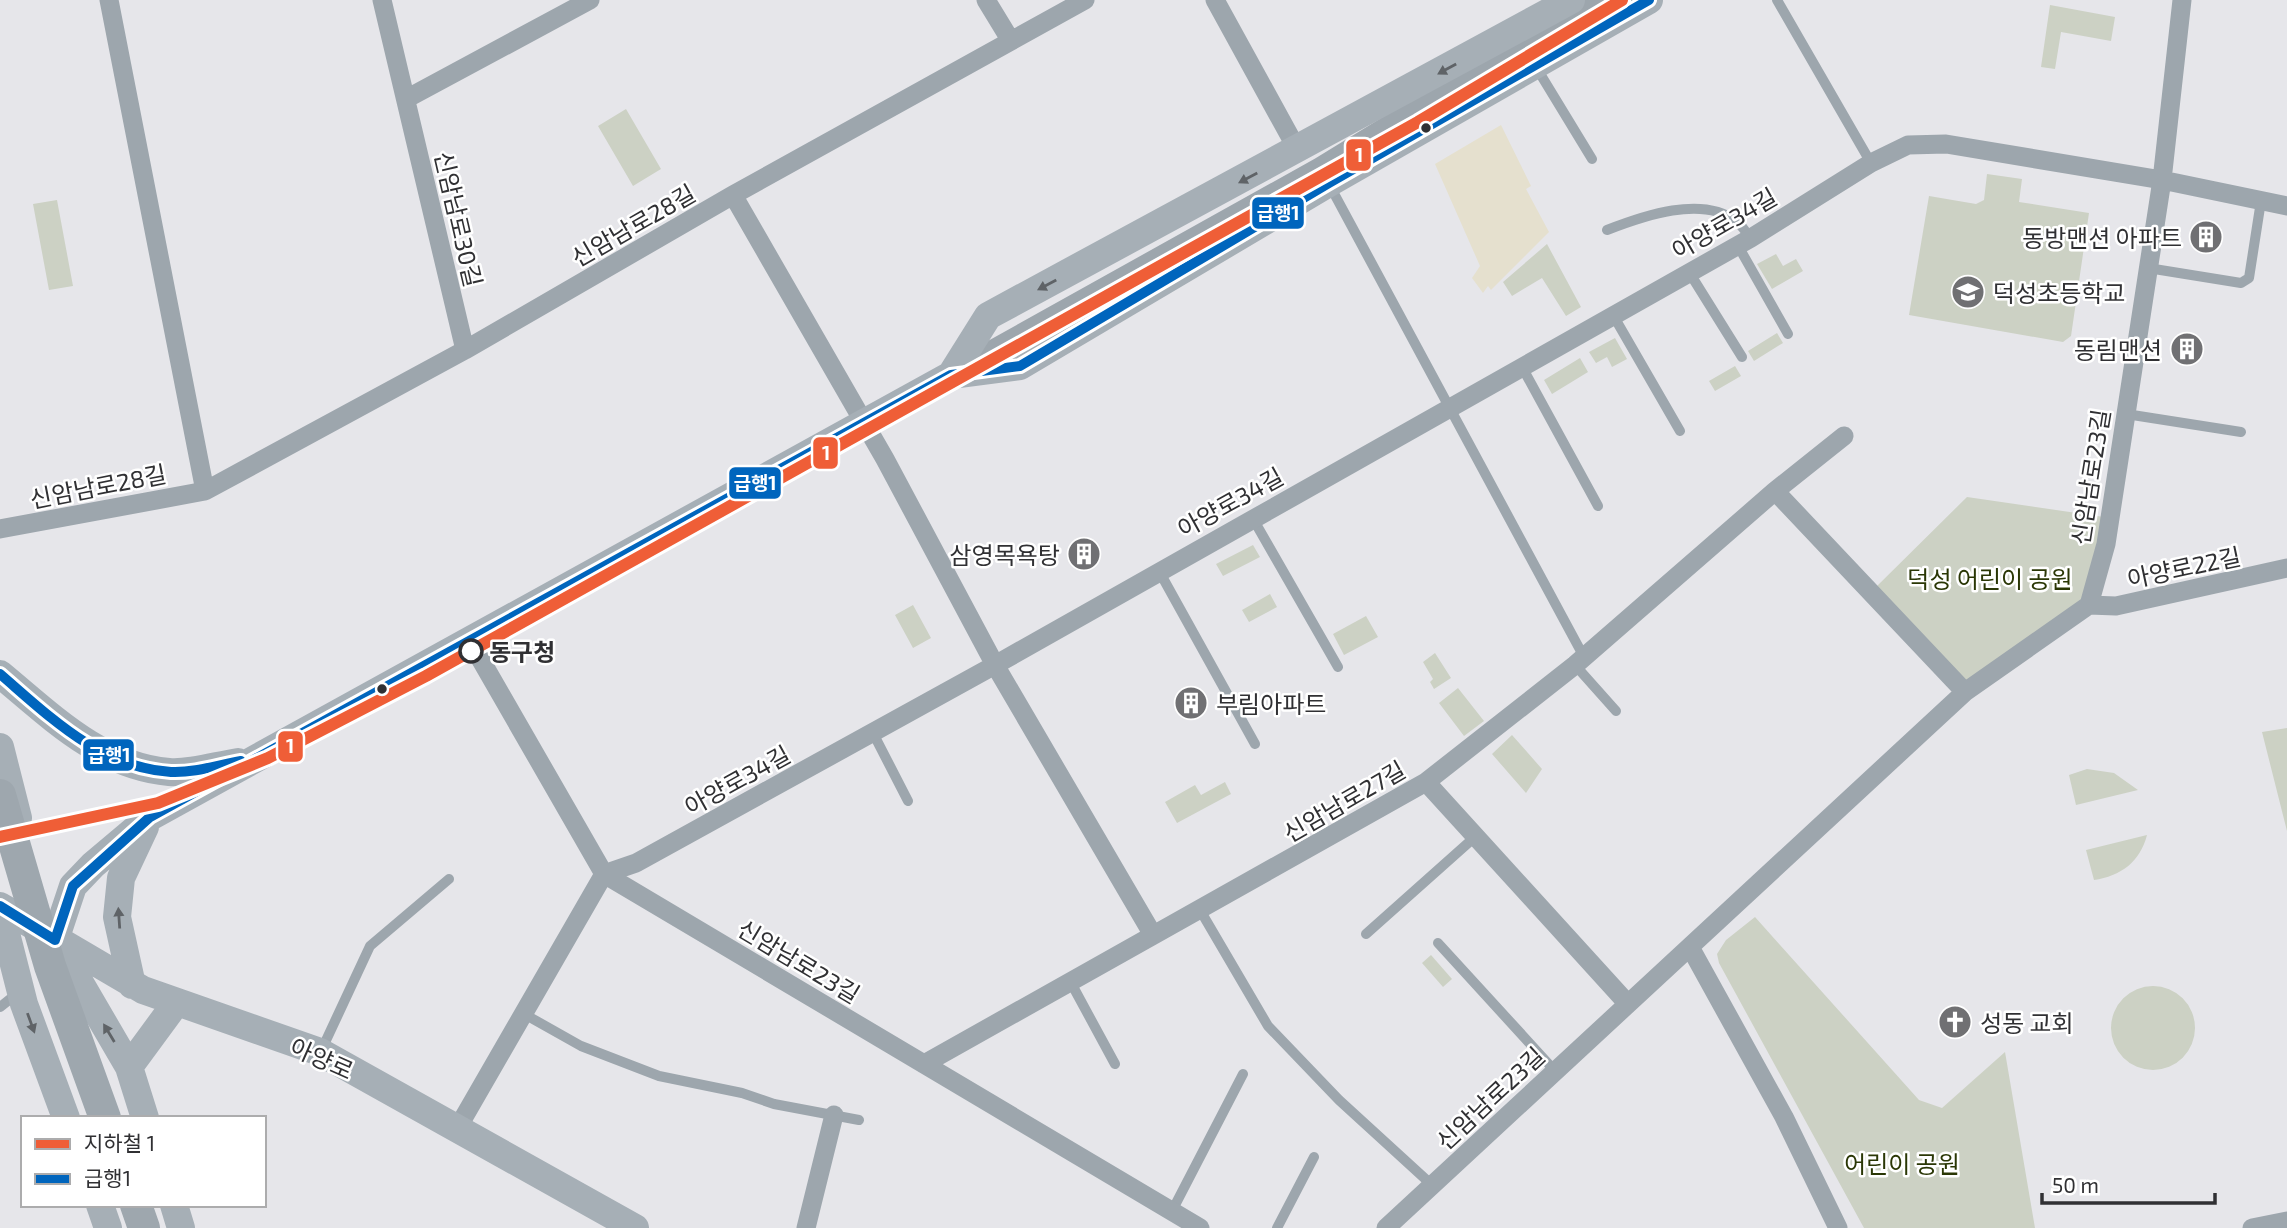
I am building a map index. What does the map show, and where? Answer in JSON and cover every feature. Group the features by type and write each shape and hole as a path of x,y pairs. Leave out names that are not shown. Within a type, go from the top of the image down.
{"main road":[{"path":"951,375 988,316 1298,151 1572,0"},
{"path":"55,940 73,886 93,865 150,817 951,375 1020,366 1329,183 1649,0"},
{"path":"0,674 69,732 123,763 171,772 258,759"},
{"path":"0,747 22,833 55,940 129,1067 144,1116"},
{"path":"0,795 50,967 104,1116"},
{"path":"132,985 117,917 121,878 150,817"},
{"path":"0,908 10,999"},
{"name":"아양로","path":"0,908 132,985 176,1003 320,1052 635,1228"},
{"path":"0,970 10,999 65,1116"},
{"path":"129,1067 176,1003"},
{"path":"101,1207 108,1228"},
{"path":"137,1207 144,1228"},
{"path":"175,1207 181,1228"}],"street":[{"name":"신암남로28길","path":"109,0 205,491"},
{"name":"신암남로30길","path":"382,0 465,350"},
{"path":"405,99 590,0"},
{"path":"986,0 1010,41"},
{"name":"신암남로28길","path":"0,529 205,491 465,350 733,195 1084,0"},
{"path":"1215,0 1298,151"},
{"path":"951,375 1321,169 1458,85 1606,0"},
{"name":"신암남로23길","path":"1386,1228 1965,692 2089,605 2106,544 2162,180 2182,0"},
{"name":"아양로34길","path":"604,874 636,863 995,665 1252,517 1522,368 1744,241 1871,163 1908,145 1946,144 2162,180"},
{"path":"2162,180 2287,205"},
{"path":"733,195 864,422 995,665 1153,935"},
{"name":"신암남로27길","path":"924,1064 1426,782 1579,661 1775,491 1844,436"},
{"path":"1775,491 1965,692"},
{"name":"아양로22길","path":"2089,605 2116,606 2287,568"},
{"name":"신암남로23길","path":"470,641 604,874 1200,1228"},
{"path":"1426,782 1628,1004"},
{"path":"457,1129 604,874"},
{"path":"1690,947 1830,1207 1838,1228"},
{"path":"806,1228 834,1115"},
{"path":"2252,1228 2287,1221"}],"lane":[{"path":"1777,0 1871,163"},
{"path":"1534,65 1592,159"},
{"path":"1329,183 1451,407 1579,661 1616,711"},
{"path":"2148,268 2241,283 2249,278 2262,201"},
{"path":"1607,230 1638,218 1706,210 1735,220 1788,334"},
{"path":"1689,272 1742,357"},
{"path":"1613,315 1680,431"},
{"path":"1522,368 1598,506"},
{"path":"2126,414 2241,432"},
{"path":"1252,517 1338,667"},
{"path":"1158,571 1255,744"},
{"path":"873,733 908,801"},
{"path":"1366,934 1476,836"},
{"path":"320,1052 370,946 449,879"},
{"path":"1200,910 1268,1026 1339,1100 1432,1185"},
{"path":"1438,943 1555,1071"},
{"path":"1070,981 1115,1064"},
{"path":"524,1014 581,1046 659,1076 859,1120"},
{"path":"1172,1210 1243,1074"},
{"path":"1277,1228 1314,1157"}],"green space":[{"path":"2050,5 2115,17 2111,41 2061,32 2055,69 2041,67"},
{"path":"626,109 661,169 633,186 598,126"},
{"path":"1987,174 2022,179 2019,202 2089,213 2071,336 2063,342 1909,315 1929,196 1976,204 1984,200"},
{"path":"57,200 73,286 49,290 33,204"},
{"path":"1547,244 1581,307 1566,316 1542,278 1512,296 1503,282"},
{"path":"1776,254 1783,266 1796,259 1803,271 1772,289 1757,264"},
{"path":"1777,333 1783,343 1754,361 1748,351"},
{"path":"1615,338 1627,359 1612,367 1607,357 1596,363 1589,352"},
{"path":"1580,358 1588,372 1552,394 1544,380"},
{"path":"1735,366 1741,376 1715,391 1709,381"},
{"name":"덕성 어린이 공원","path":"1967,497 2104,517 2085,602 1965,685 1874,589"},
{"path":"1253,545 1260,557 1223,576 1216,564"},
{"path":"1270,594 1277,607 1249,622 1242,610"},
{"path":"913,605 931,638 913,648 895,615"},
{"path":"1366,616 1378,637 1344,655 1333,634"},
{"path":"1435,653 1451,678 1434,689 1430,682 1433,679 1423,662"},
{"path":"1458,688 1484,721 1464,736 1439,703"},
{"path":"2287,728 2287,831 2262,732"},
{"path":"1512,735 1542,769 1526,793 1492,754"},
{"path":"2087,769 2114,773 2138,790 2076,805 2069,775"},
{"path":"1225,782 1231,794 1177,823 1165,802 1195,785 1201,795"},
{"path":"2147,835 2140,853 2128,866 2113,875 2094,880 2086,850"},
{"name":"어린이 공원","path":"1755,917 1919,1100 1942,1108 2005,1052 2035,1228 1864,1228 1719,963 1717,954 1726,940"},
{"path":"1431,955 1452,979 1443,987 1422,963"},
{"path":"2145,986 2161,986 2177,993 2188,1004 2195,1020 2192,1044 2183,1058 2161,1070 2145,1070 2129,1063 2118,1052 2111,1036 2111,1020 2118,1004 2129,993"}],"sand":[{"path":"1501,125 1531,186 1526,189 1549,232 1491,290 1488,286 1483,293 1472,278 1480,266 1435,164"}],"metro line":[{"name":"1","path":"0,837 158,803 268,758 426,676 1418,122 1622,0"}],"transit line":[{"name":"급행1","path":"0,906 55,940 73,886 150,817 951,375 1020,366 1329,183 1649,0"},
{"name":"급행1","path":"0,674 78,738 122,761 171,772 198,770 241,761"}],"place":[{"name":"동방맨션 아파트","path":"2206,237"},
{"name":"덕성초등학교","path":"1968,292"},
{"name":"동림맨션","path":"2187,349"},
{"name":"삼영목욕탕","path":"1084,554"},
{"name":"동구청","path":"471,651"},
{"name":"부림아파트","path":"1191,703"},
{"name":"성동 교회","path":"1955,1022"}]}
